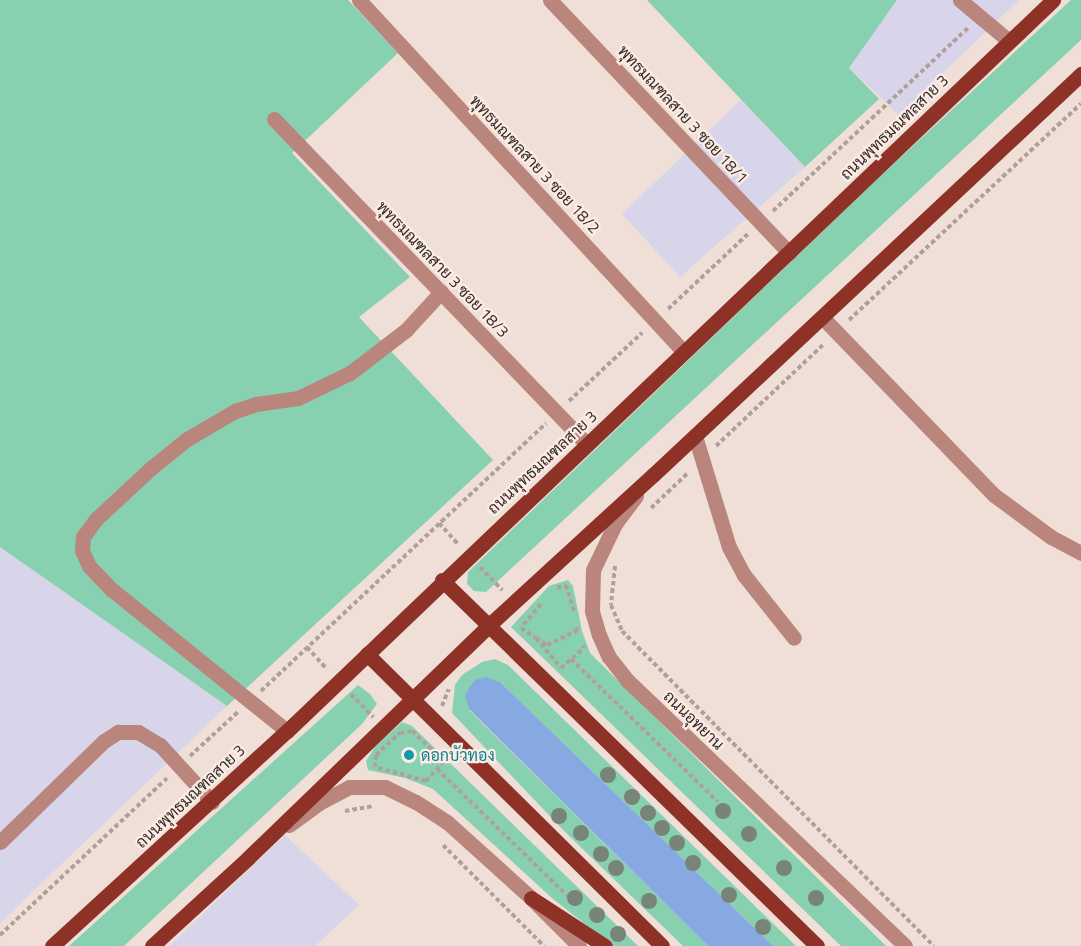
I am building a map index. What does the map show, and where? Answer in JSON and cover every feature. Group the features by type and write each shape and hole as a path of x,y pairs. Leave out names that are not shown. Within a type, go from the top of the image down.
{"main road":[{"name":"ถนนพุทธมณฑลสาย 3","path":"52,946 212,802 442,580 1053,0"},
{"path":"152,946 248,858 513,602 695,436 1081,74"},
{"path":"442,580 816,946"},
{"path":"367,654 662,946"},
{"path":"531,898 605,946"}],"street":[{"name":"พุทธมณฑลสาย 3 ซอย 18/2","path":"359,0 684,352"},
{"name":"พุทธมณฑลสาย 3 ซอย 18/1","path":"550,0 789,253"},
{"path":"960,0 1009,41"},
{"name":"พุทธมณฑลสาย 3 ซอย 18/3","path":"274,119 587,444"},
{"path":"287,731 112,590 89,566 82,550 83,537 96,519 187,439 235,411 256,404 298,398 350,373 406,330 441,292"},
{"path":"822,317 994,495 1051,537 1081,553"},
{"path":"695,436 729,547 744,575 794,638"},
{"name":"ถนนอุทยาน","path":"653,475 615,524 593,570 592,611 598,635 609,657 628,681 905,946"},
{"path":"0,842 104,741 118,732 138,732 160,745 212,802"},
{"path":"248,858 319,803 349,787 385,787 416,802 447,822 531,898 579,946"}],"path":[{"path":"0,935 980,17"},
{"path":"439,523 529,619"},
{"path":"552,590 567,585 574,614"},
{"path":"502,640 521,628 546,597"},
{"path":"611,605 622,631 934,946"},
{"path":"536,638 561,668 584,648 576,622"},
{"path":"521,628 547,645 578,630"},
{"path":"571,659 718,802"},
{"path":"416,736 444,704 451,684"},
{"path":"412,731 444,761 436,769 426,781 375,767 376,755 400,733 412,731"},
{"path":"436,769 578,906"},
{"path":"342,811 382,805"},
{"path":"439,841 544,946"}],"shaded area":[{"path":"897,0 1019,0 899,115 849,68"},
{"path":"741,100 805,167 680,277 622,214"},
{"path":"0,547 227,706 0,923"},
{"path":"285,835 359,905 315,946 169,946"}],"green space":[{"path":"0,0 348,0 398,53 292,153 410,277 359,317 493,460 227,706 0,547"},
{"path":"647,0 897,0 849,68 879,99 805,167"},
{"path":"1071,0 1081,0 1081,40 486,592 474,591 467,584 468,572 877,179"},
{"path":"568,580 573,586 582,631 590,653 886,946 841,946 511,627 549,586"},
{"path":"495,659 508,665 796,946 773,946 501,683 469,710 708,946 683,946 563,830 452,713 455,685 462,675 482,662"},
{"path":"358,685 370,694 377,704 362,724 124,946 69,946"},
{"path":"402,722 412,726 638,946 613,946 553,899 433,789 405,778 368,770 366,761 375,747"}],"water":[{"path":"486,677 501,683 773,946 708,946 469,709 465,696 469,688 475,680"}],"place":[{"name":"ดอกบัวทอง","path":"409,755"}]}
